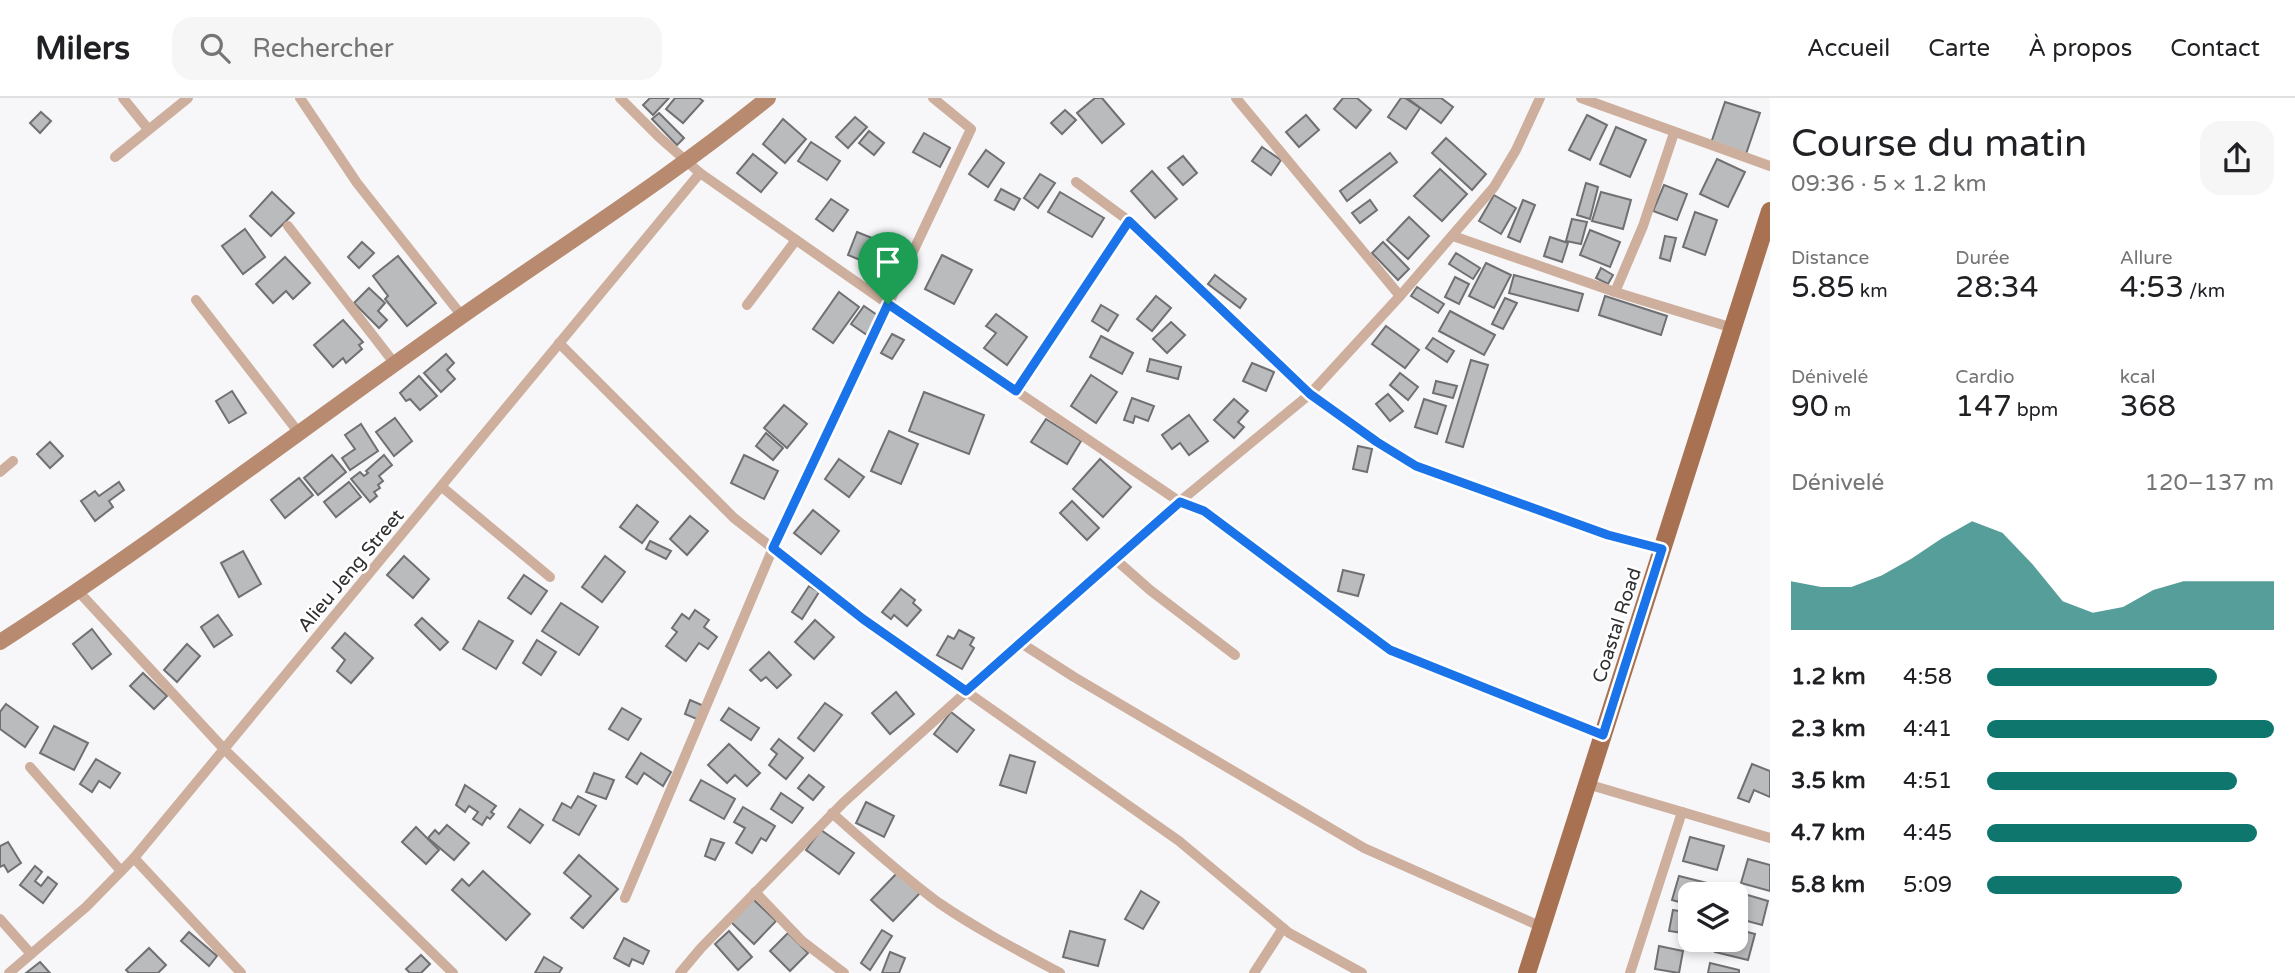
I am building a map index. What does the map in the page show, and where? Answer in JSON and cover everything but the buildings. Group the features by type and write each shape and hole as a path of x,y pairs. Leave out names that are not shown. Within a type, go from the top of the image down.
{"main road":[{"name":"Coastal Road","path":"1527,973 1769,217"}],"street":[{"path":"123,98 148,129"},
{"path":"115,157 188,98"},
{"path":"300,98 357,183 462,316"},
{"path":"620,98 700,173 1180,502 1204,511 1390,650 1603,735"},
{"path":"0,642 78,592 462,316 687,162 768,98"},
{"path":"625,898 773,548 971,129 933,98"},
{"path":"680,973 832,813 1180,502 1310,394 1400,296 1494,187 1516,150 1539,98"},
{"path":"1581,98 1770,166"},
{"path":"1241,100 1400,296"},
{"path":"1615,292 1643,226 1674,133"},
{"name":"Alieu Jeng Street","path":"9,973 86,907 134,858 700,173"},
{"path":"1076,181 1129,221 1310,394 1377,442 1416,466 1608,535 1662,549"},
{"path":"1016,391 1129,221"},
{"path":"288,226 395,364"},
{"path":"1453,236 1615,292 1733,328"},
{"path":"747,305 796,240"},
{"path":"196,300 299,433"},
{"path":"559,343 734,518 863,619 1179,841 1283,928 1363,973"},
{"path":"0,472 13,461"},
{"path":"442,486 550,576"},
{"path":"1115,559 1150,590 1235,655"},
{"path":"78,592 224,749 453,973"},
{"path":"1021,643 1364,848 1542,927"},
{"path":"30,766 121,871"},
{"path":"1587,784 1770,838"},
{"path":"1630,973 1682,812"},
{"path":"832,813 885,860 940,903 1009,946 1060,973"},
{"path":"134,858 241,973"},
{"path":"755,892 802,941 844,973"},
{"path":"0,919 31,954"},
{"path":"1254,973 1283,928"}],"route":[{"path":"1129,221 1310,394 1416,466 1608,535 1662,549 1603,735 1390,650 1204,511 1180,502 966,691 863,619 773,548 888,304 1016,391 1129,221"}]}
